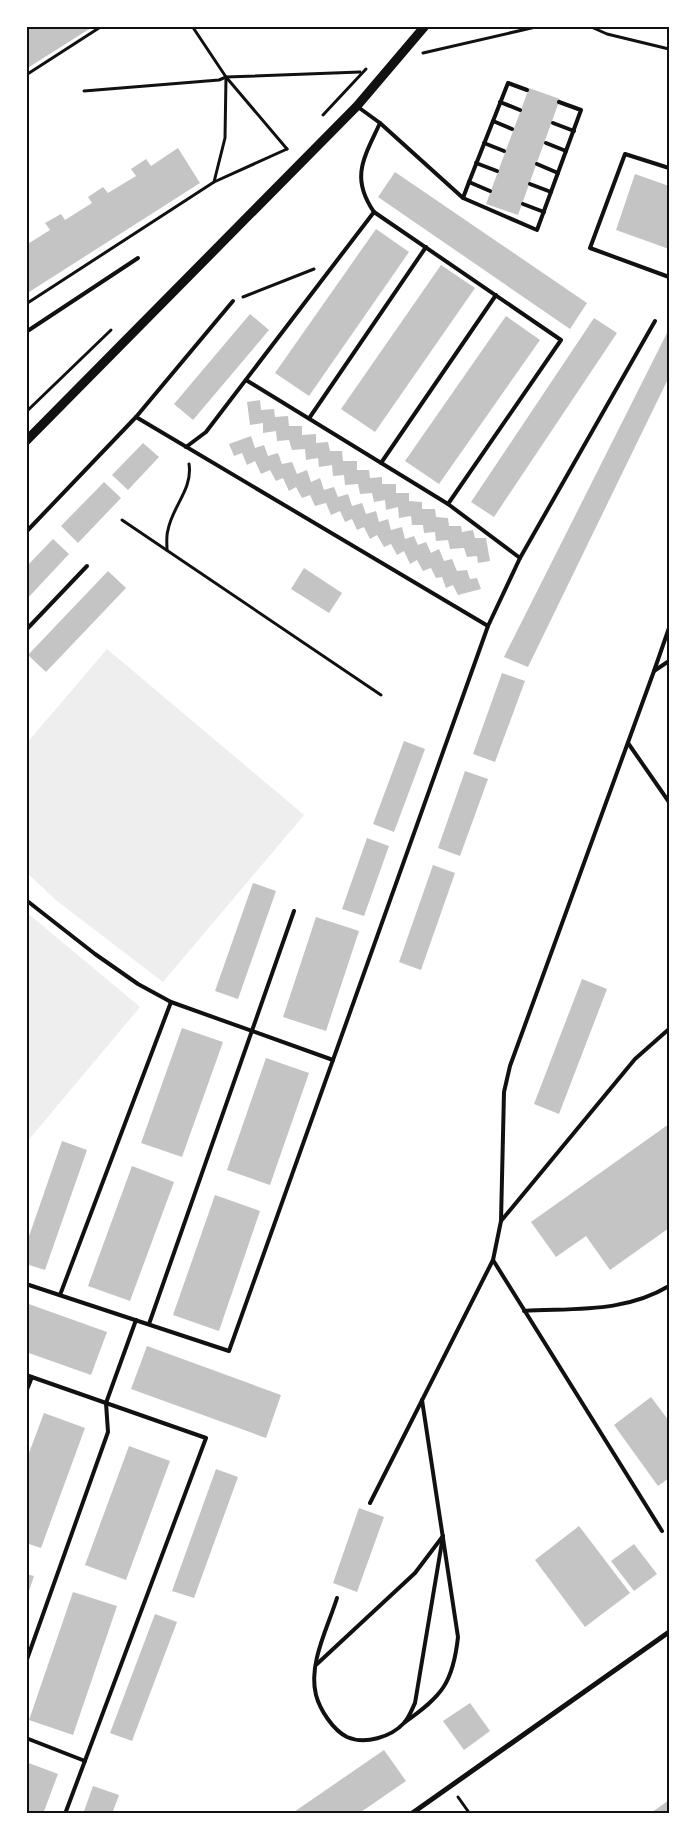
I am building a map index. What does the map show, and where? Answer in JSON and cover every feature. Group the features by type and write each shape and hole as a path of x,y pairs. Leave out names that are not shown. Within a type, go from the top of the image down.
{"street":[{"path":"26,440 356,106 424,26"},
{"path":"411,1814 669,1632"}],"lane":[{"path":"463,198 508,83 527,90"},
{"path":"500,102 520,110"},
{"path":"356,106 380,123 463,198 537,230 581,110 559,102"},
{"path":"493,121 512,129"},
{"path":"380,123 360,172 361,186 365,199 374,212 560,340 448,504"},
{"path":"553,123 574,131"},
{"path":"484,143 504,151"},
{"path":"546,143 566,151"},
{"path":"669,168 625,154 590,248 669,277"},
{"path":"476,163 497,172"},
{"path":"537,164 558,173"},
{"path":"469,182 490,191"},
{"path":"530,184 551,192"},
{"path":"523,204 544,212"},
{"path":"186,447 206,432 374,212"},
{"path":"310,418 426,247"},
{"path":"26,332 138,258"},
{"path":"382,462 496,295"},
{"path":"26,532 136,418 233,300"},
{"path":"26,1284 229,1350 488,626 520,558 655,321"},
{"path":"246,380 448,504 520,558"},
{"path":"136,418 488,626"},
{"path":"26,630 87,566"},
{"path":"370,1503 493,1260 501,1221 504,1092 510,1066 669,628"},
{"path":"654,671 669,661"},
{"path":"628,743 669,802"},
{"path":"26,900 95,954 138,984 170,1002 333,1060"},
{"path":"149,1324 294,911"},
{"path":"60,1295 170,1002"},
{"path":"501,1221 635,1059 669,1029"},
{"path":"493,1260 662,1531"},
{"path":"524,1310 621,1306 656,1294 669,1286"},
{"path":"26,1662 108,1432 106,1402 136,1320"},
{"path":"26,1375 206,1438 65,1814"},
{"path":"26,1392 32,1377"},
{"path":"337,1598 315,1666 316,1694 327,1719 347,1737 365,1740 382,1738 428,1706 444,1687 455,1666 458,1637 422,1400"},
{"path":"315,1666 415,1573 444,1536"},
{"path":"404,1723 415,1703 444,1536"},
{"path":"26,1738 85,1761"}],"path":[{"path":"26,75 102,26"},
{"path":"26,304 214,182 288,151 226,77 192,26"},
{"path":"417,55 540,26"},
{"path":"589,26 607,34 669,49"},
{"path":"84,91 219,80 226,77 361,72 391,66"},
{"path":"214,182 225,138 226,77"},
{"path":"233,300 338,259"},
{"path":"167,551 168,530 186,490 190,473 186,447"},
{"path":"122,520 381,695"},
{"path":"450,1787 470,1814"}],"shaded area":[{"path":"107,649 304,815 163,982 57,901 26,872 26,744"},
{"path":"26,912 140,1007 26,1143"}],"building":[{"path":"26,26 94,26 26,69"},
{"path":"529,88 560,99 518,215 486,204"},
{"path":"178,148 200,183 26,294 26,245 50,230 45,223 61,214 65,220 92,203 88,197 103,187 108,193 136,176 131,169 146,159 151,166"},
{"path":"395,172 587,303 570,329 378,197"},
{"path":"635,174 669,186 669,249 616,230"},
{"path":"376,229 409,252 309,396 275,373"},
{"path":"441,265 475,288 375,432 341,409"},
{"path":"250,314 269,330 193,420 174,404"},
{"path":"506,316 540,340 439,484 405,461"},
{"path":"594,318 617,333 494,517 471,502"},
{"path":"669,329 669,377 528,667 504,657"},
{"path":"260,400 261,410 274,409 275,417 288,416 289,426 302,426 302,435 316,434 316,443 328,442 330,451 342,451 343,461 357,461 357,470 369,470 370,478 382,477 382,484 396,484 396,493 409,493 409,501 422,502 422,509 435,509 436,517 448,518 449,526 461,526 462,532 473,530 475,538 486,538 490,561 478,563 477,556 467,557 464,548 450,549 448,540 436,541 435,532 424,533 423,525 412,525 411,516 399,518 398,507 386,510 385,500 374,502 372,493 360,494 358,484 345,485 344,475 333,476 332,465 319,467 318,458 306,460 305,449 292,450 289,440 277,441 276,431 263,433 263,423 250,425 247,402"},
{"path":"251,436 255,448 264,445 268,456 278,453 282,464 292,462 297,474 307,470 311,482 320,478 324,490 334,487 338,497 348,494 352,506 362,503 366,514 376,511 379,522 388,519 391,530 402,527 405,539 414,536 418,545 426,542 431,553 439,549 444,561 452,559 457,571 467,570 470,579 477,578 481,589 458,595 453,585 446,588 442,577 436,578 431,568 423,571 417,560 410,564 404,551 397,555 391,544 384,547 377,535 370,539 364,527 357,530 352,519 345,522 340,511 331,515 326,503 315,506 310,495 302,498 296,487 289,491 283,478 276,481 270,470 261,474 255,461 247,465 242,453 234,456 229,444"},
{"path":"143,443 159,457 128,490 112,475"},
{"path":"104,482 121,498 78,543 61,526"},
{"path":"53,539 69,554 26,600 26,567"},
{"path":"304,568 342,593 329,613 291,589"},
{"path":"108,571 126,588 46,672 28,655"},
{"path":"502,673 525,681 495,762 473,754"},
{"path":"404,741 425,749 394,832 373,824"},
{"path":"465,771 488,779 460,856 438,848"},
{"path":"367,838 389,846 364,916 342,909"},
{"path":"433,865 455,873 421,970 399,962"},
{"path":"253,883 276,891 238,999 215,991"},
{"path":"316,917 359,931 326,1031 283,1017"},
{"path":"582,979 607,989 559,1114 534,1104"},
{"path":"182,1028 223,1042 182,1157 141,1143"},
{"path":"266,1058 309,1073 270,1185 227,1170"},
{"path":"669,1124 669,1228 610,1270 586,1236 556,1257 531,1222"},
{"path":"62,1141 87,1150 45,1270 26,1264 26,1245"},
{"path":"132,1166 174,1182 130,1301 88,1286"},
{"path":"215,1195 260,1211 219,1331 173,1315"},
{"path":"26,1303 107,1332 91,1375 26,1352"},
{"path":"147,1346 281,1395 266,1438 131,1389"},
{"path":"651,1397 669,1421 669,1478 658,1486 614,1425"},
{"path":"44,1413 85,1428 41,1548 26,1543 26,1461"},
{"path":"129,1446 170,1461 126,1580 85,1565"},
{"path":"216,1469 238,1477 194,1598 172,1591"},
{"path":"359,1508 384,1517 357,1592 333,1583"},
{"path":"579,1526 630,1593 585,1627 535,1560"},
{"path":"634,1544 657,1574 634,1591 611,1561"},
{"path":"26,1574 34,1576 27,1597 26,1597"},
{"path":"73,1592 117,1606 73,1735 29,1720"},
{"path":"155,1614 177,1622 132,1741 110,1733"},
{"path":"470,1703 490,1731 464,1750 443,1721"},
{"path":"384,1750 406,1781 358,1814 291,1814"},
{"path":"26,1762 58,1774 43,1814 26,1814"},
{"path":"93,1786 119,1795 112,1814 83,1814"},
{"path":"669,1800 669,1814 651,1814 651,1813"}]}
